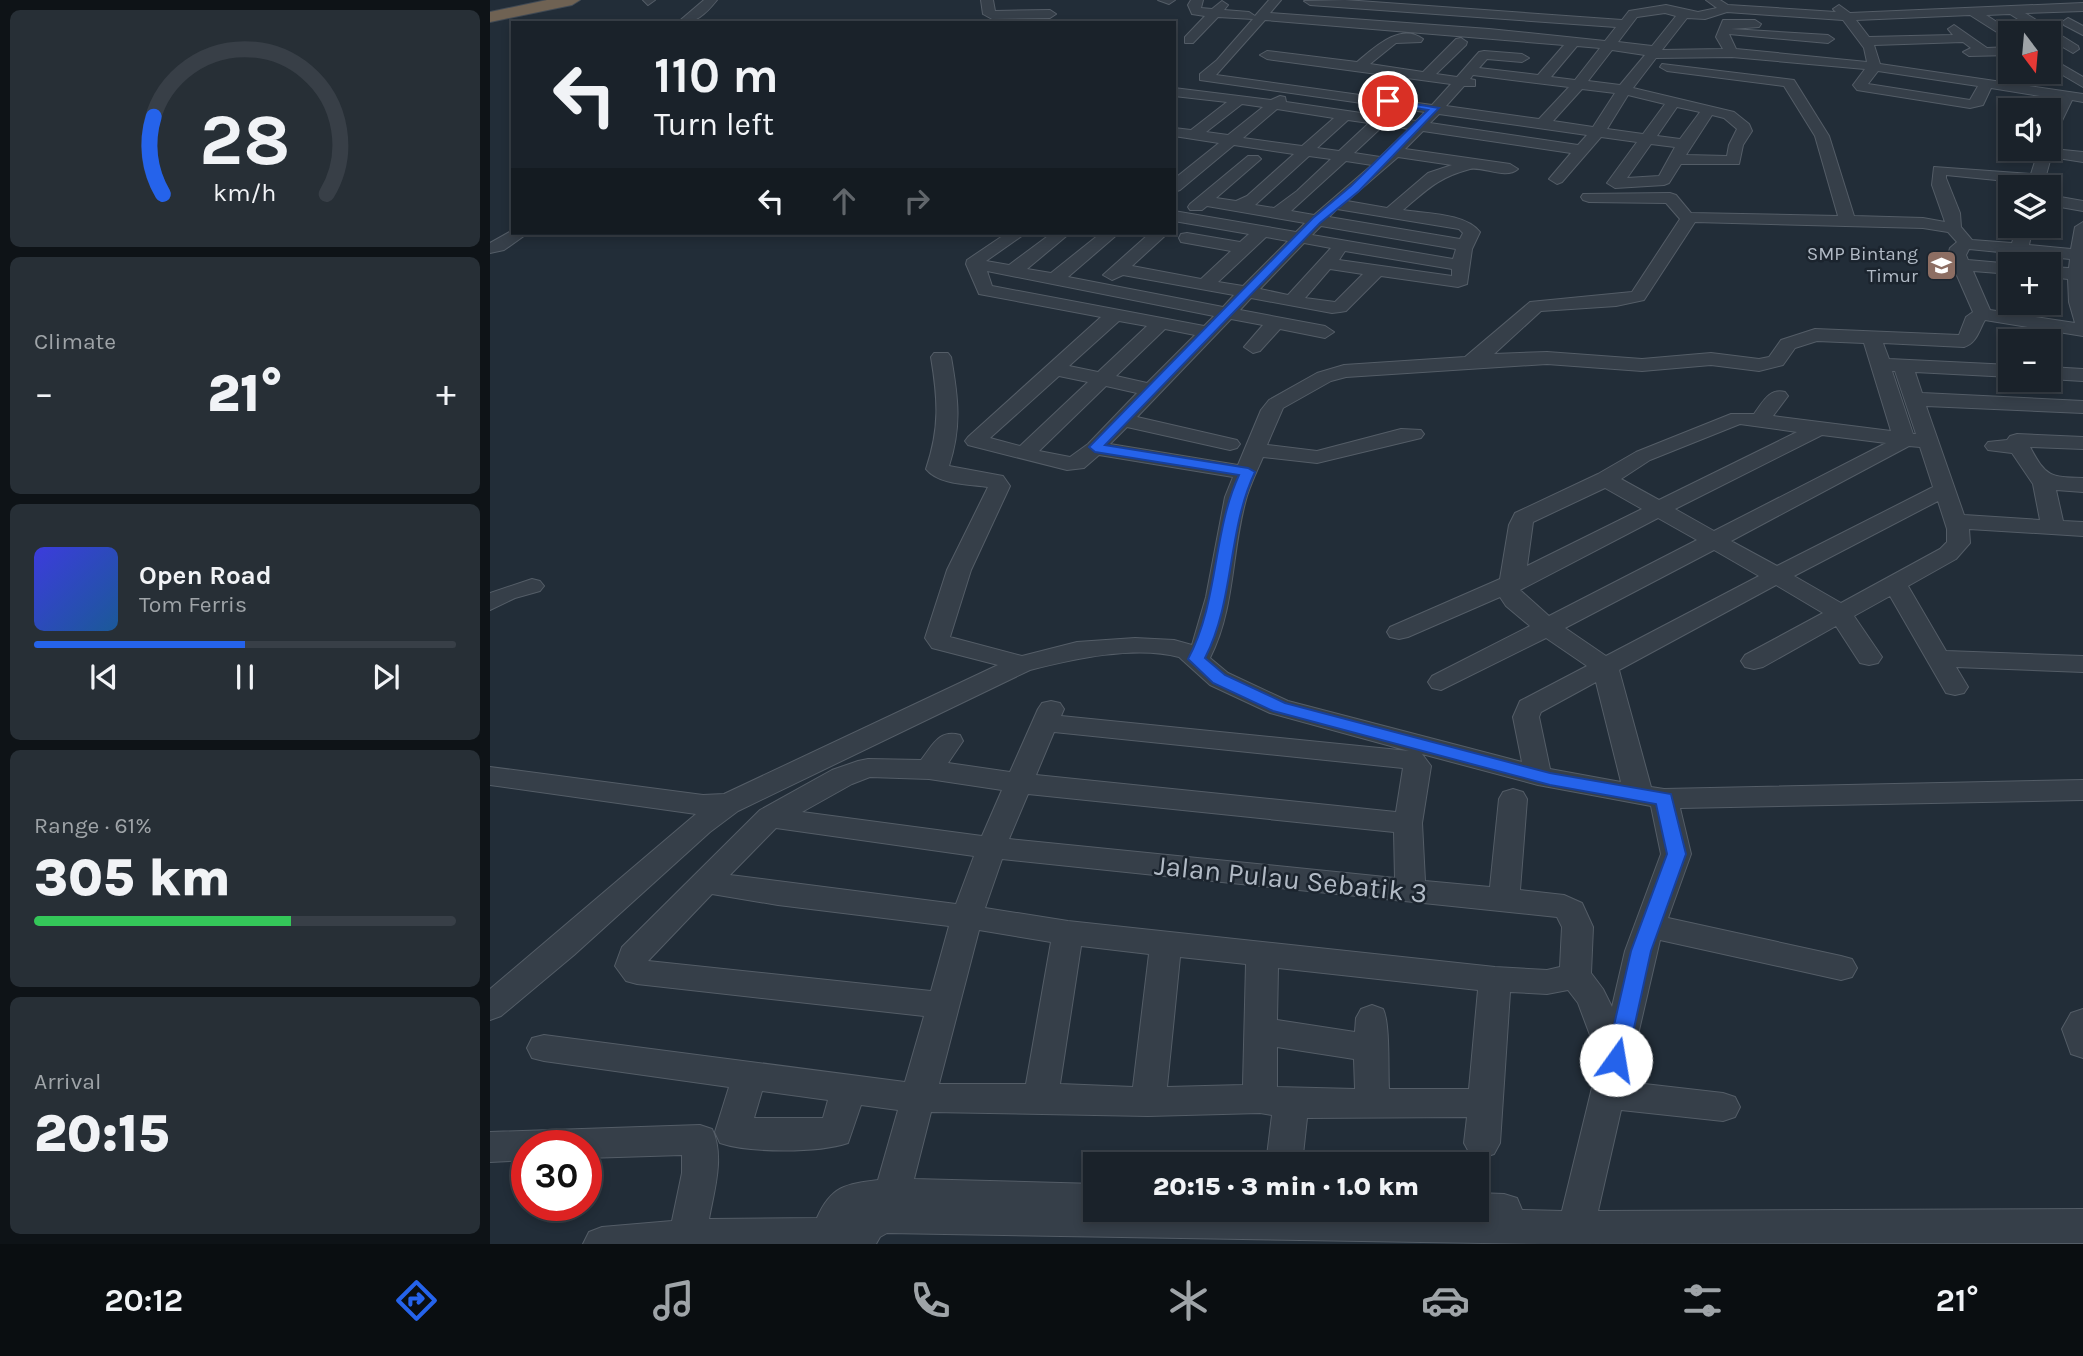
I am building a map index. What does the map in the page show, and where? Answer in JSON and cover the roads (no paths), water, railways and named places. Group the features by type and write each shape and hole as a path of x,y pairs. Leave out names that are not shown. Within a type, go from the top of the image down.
{"highway":[{"path":"490,10 541,0"},
{"path":"490,17 572,0"}],"street":[{"path":"685,21 711,0"},
{"path":"987,0 989,13 992,15 1054,11"},
{"path":"1197,0 1195,10 1255,16 1302,12 1629,18"},
{"path":"1189,40 1227,0"},
{"path":"1263,0 1224,66 1206,77 1684,144"},
{"path":"1224,66 1202,68 1275,0"},
{"path":"1429,0 1524,6 1629,18"},
{"path":"1711,0 1723,4 1725,8"},
{"path":"1778,0 1839,3 1874,57 1873,67 1860,85 1862,87 1973,104 1978,102 1985,85"},
{"path":"1909,0 1985,52"},
{"path":"1955,0 1998,29"},
{"path":"1007,2 1014,2 1014,7 1054,11"},
{"path":"1302,12 1324,27 1357,29 1413,13 1500,24 1629,18 1666,4 1684,14 1712,15 1725,8 1847,17 2083,7"},
{"path":"1489,33 1524,6"},
{"path":"2012,10 2031,21"},
{"path":"1413,13 1489,33 1530,48"},
{"path":"1557,179 1598,131 1664,37 1684,14"},
{"path":"1544,123 1550,107 1580,84 1629,18"},
{"path":"2062,22 2083,21"},
{"path":"2068,22 2083,32"},
{"path":"1664,37 1830,45 1861,36 1951,27"},
{"path":"1861,36 1898,40 1965,38"},
{"path":"1358,67 1393,39 1530,48"},
{"path":"1930,39 1947,53 1998,52"},
{"path":"1390,72 1427,40"},
{"path":"1898,40 1908,62"},
{"path":"2062,40 2078,49"},
{"path":"1542,79 1574,41"},
{"path":"1115,315 974,440 1023,454 1074,464 1095,447 1333,204 1355,189 1388,157 1484,55 1574,41 1610,45 1651,56 1789,83 1822,136 1848,223"},
{"path":"1425,77 1461,42"},
{"path":"1651,56 1727,42 1830,45 1873,67 1908,62 1948,79 2083,99"},
{"path":"1506,75 1530,48"},
{"path":"1304,74 1257,67 1270,51 1332,59 1358,67 1390,72 1567,96"},
{"path":"1176,185 1332,59"},
{"path":"2062,62 2083,61"},
{"path":"1948,79 1949,66 1998,64"},
{"path":"2062,70 2083,83"},
{"path":"1369,82 1458,82 1506,75 1628,87 1729,115 1744,127 1745,131 1736,145 1734,162"},
{"path":"1458,82 1475,97"},
{"path":"2044,84 2063,95"},
{"path":"1628,87 1673,103 1710,108"},
{"path":"2015,98 2017,90"},
{"path":"1176,92 1207,94 1581,150"},
{"path":"1185,110 1207,94"},
{"path":"2061,101 2063,95"},
{"path":"1194,135 1238,100"},
{"path":"1673,103 1615,183 1663,181 1684,144 1710,108"},
{"path":"1279,136 1309,110"},
{"path":"1238,207 1253,199 1345,114"},
{"path":"1277,213 1303,194 1381,120"},
{"path":"1176,132 1232,140 1279,136 1304,151 1342,156 1475,163 1510,169"},
{"path":"1407,137 1522,155"},
{"path":"1494,185 1534,141"},
{"path":"2061,143 2083,143"},
{"path":"1176,148 1288,165"},
{"path":"2061,148 2083,157"},
{"path":"1176,217 1205,201 1253,159"},
{"path":"1675,159 1754,163"},
{"path":"1953,228 1953,212 1939,185 1939,170 2037,180 2042,161"},
{"path":"1391,213 1433,176 1475,163"},
{"path":"1589,197 1670,198 1688,219"},
{"path":"1205,201 1464,244"},
{"path":"2061,203 2083,206"},
{"path":"1326,263 1455,282 1461,280 1460,265 1464,244 1472,232 1467,226 1333,204"},
{"path":"1176,217 1460,265"},
{"path":"1472,361 1484,354 1532,307 1621,300 1639,295 1688,219 1696,217 1923,223 1953,228 1968,244"},
{"path":"2082,310 2076,274 2083,227"},
{"path":"1205,284 1262,230"},
{"path":"490,248 517,235"},
{"path":"1015,235 976,260 975,264 985,290 1208,332"},
{"path":"1013,271 1059,235"},
{"path":"1056,278 1109,235"},
{"path":"1074,307 1158,235"},
{"path":"1187,238 1243,248"},
{"path":"2019,249 2022,238"},
{"path":"1983,314 1956,250 1968,244 2077,255"},
{"path":"1293,300 1343,245"},
{"path":"1135,256 1220,271"},
{"path":"975,264 1325,332"},
{"path":"1961,265 1998,268"},
{"path":"1119,269 1340,307 1376,272"},
{"path":"2061,273 2076,274"},
{"path":"1197,659 1207,640 1219,597 1236,497 1271,410 1324,377 1352,370 1546,358 1642,365 1711,359 1759,365 1776,361 1781,351 1791,342 1812,335 1964,341 1971,332 1975,317 1983,314 2083,330"},
{"path":"1253,347 1276,322"},
{"path":"1023,454 1160,324"},
{"path":"1872,337 1903,438"},
{"path":"941,356 949,404 944,445 937,469 946,474 995,481 999,486 959,570 937,638 941,643 991,653 1021,664"},
{"path":"1879,365 1998,371"},
{"path":"1754,661 1956,548 1959,536 1955,521 1903,366"},
{"path":"1055,369 1151,390"},
{"path":"2061,374 2083,375"},
{"path":"1760,420 1778,397"},
{"path":"1914,399 2083,407"},
{"path":"2001,403 2034,477 2044,483 2083,485"},
{"path":"1582,1228 1608,1094 1641,951 1676,854 1652,797 1605,667 1547,627 1515,601 1508,590 1514,573 1523,518 1606,479 1643,456 1738,418 1929,442"},
{"path":"1121,419 1230,444"},
{"path":"1399,632 1509,584 1818,429"},
{"path":"1257,450 1314,458 1376,440 1414,434"},
{"path":"1441,682 1884,454 1903,438"},
{"path":"1995,446 2083,443"},
{"path":"1095,447 1248,472"},
{"path":"1606,479 1840,612 1869,657"},
{"path":"2044,483 2053,528"},
{"path":"1538,776 1526,709 1555,691 1891,515 1944,490"},
{"path":"1955,521 2083,529"},
{"path":"1894,583 1955,687"},
{"path":"490,603 507,593 532,586"},
{"path":"490,1007 563,947 700,825 728,804 1021,664 1077,650 1135,646 1179,649 1197,659 1219,679 1279,707 1538,776 1652,797 2083,790"},
{"path":"1938,658 2083,664"},
{"path":"892,1194 967,917 991,848 1049,716 1408,759 1417,766 1408,823 1410,892"},
{"path":"929,770 950,741"},
{"path":"944,1005 637,972 631,966 634,956 770,817 857,770 929,770 1018,783 1408,823"},
{"path":"490,776 703,805 728,804"},
{"path":"1504,899 1513,799"},
{"name":"Jalan Pulau Sebatik 3","path":"770,817 991,848 1564,906 1574,913 1577,927 1575,976"},
{"path":"708,882 1068,933 1495,979 1547,982 1575,976 1592,998 1616,1060"},
{"path":"1650,926 1840,968"},
{"path":"1041,1098 1068,933"},
{"path":"1148,1102 1166,943"},
{"path":"1262,952 1261,1031 1276,1102 1282,1152"},
{"path":"1482,1143 1495,979"},
{"path":"2083,1022 2078,1029 2083,1045"},
{"path":"1261,1031 1371,1033 1373,1103"},
{"path":"544,1048 750,1078 916,1098 1485,1103"},
{"path":"750,1078 732,1132 825,1135 836,1132 848,1090"},
{"path":"1608,1094 1723,1107"},
{"path":"490,1147 666,1139 700,1140 700,1173 687,1240"},
{"path":"838,1241 835,1218 851,1199 892,1194 1083,1200"},
{"path":"1489,1214 1582,1228"},
{"path":"602,1244 687,1240 838,1241 859,1233 868,1221 887,1217 1143,1233 2083,1226"}],"place":[{"name":"SMP Bintang Timur","path":"1941,265"}]}
